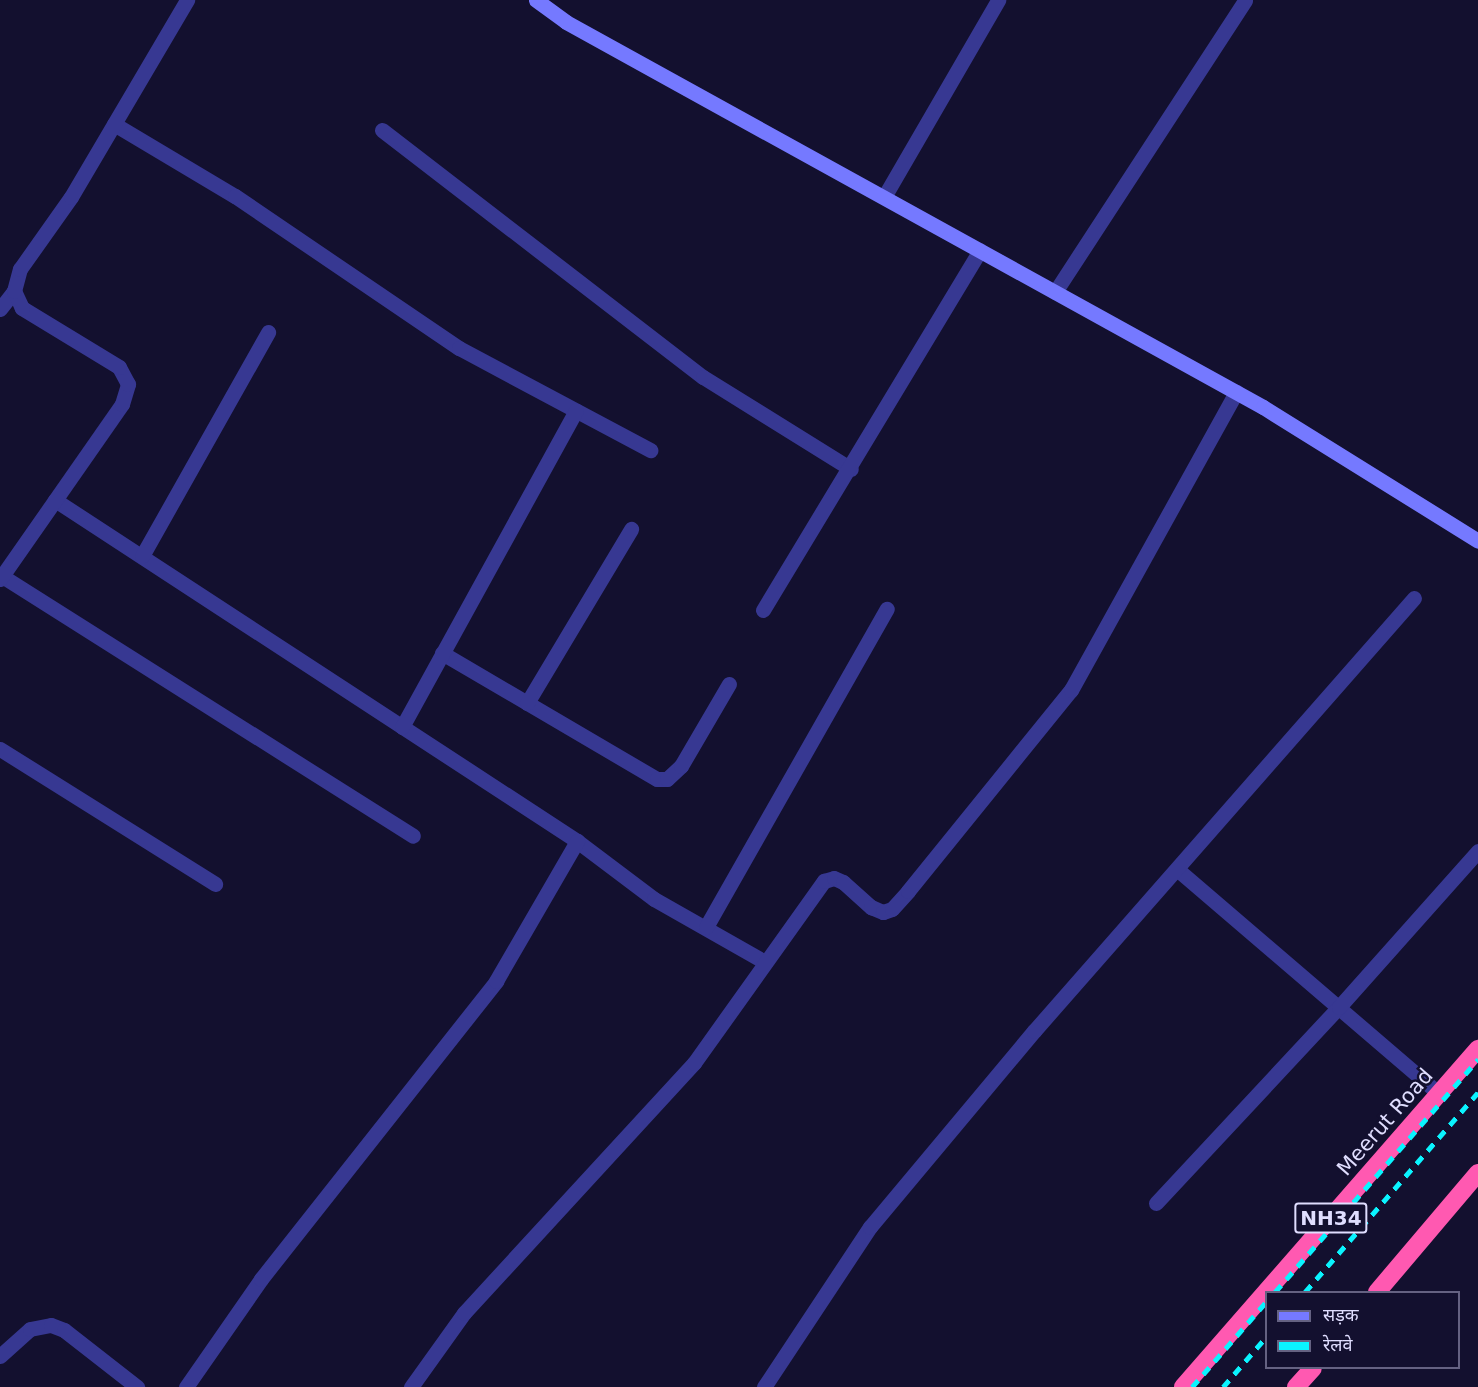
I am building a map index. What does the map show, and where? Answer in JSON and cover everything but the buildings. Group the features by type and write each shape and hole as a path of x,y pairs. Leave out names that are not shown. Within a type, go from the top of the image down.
{"highway":[{"name":"Meerut Road","path":"1267,1291 1478,1049"},
{"path":"1379,1291 1478,1173"},
{"name":"Meerut Road","path":"1183,1387 1265,1294"},
{"path":"1296,1387 1312,1369"}],"street":[{"path":"0,309 14,291 20,268 71,196 187,0"},
{"path":"536,0 567,22 1236,392 1478,541"},
{"path":"884,197 998,0"},
{"path":"1055,292 1245,0"},
{"path":"114,124 235,196 459,348 650,450"},
{"path":"382,130 703,377 851,469"},
{"path":"763,610 851,469 980,250"},
{"path":"14,291 22,308 119,367 128,384 122,404 1,577 413,836"},
{"path":"142,556 268,332"},
{"path":"411,1387 464,1313 694,1063 824,881 834,878 843,882 871,907 883,912 892,909 908,891 1071,690 1236,392"},
{"path":"402,727 576,411"},
{"path":"55,500 577,841 654,898 765,962"},
{"path":"527,703 631,529"},
{"path":"764,1387 870,1227 1034,1031 1178,870 1414,598"},
{"path":"706,927 887,609"},
{"path":"442,653 657,779 666,779 681,766 729,684"},
{"path":"0,749 215,884"},
{"path":"186,1387 261,1279 496,981 577,841"},
{"path":"1156,1203 1339,1007 1478,851"},
{"path":"1178,870 1440,1094"},
{"path":"0,1356 30,1329 51,1325 64,1330 137,1387"}],"railway":[{"path":"1276,1291 1478,1059"},
{"path":"1306,1291 1478,1092"},
{"path":"1192,1387 1265,1303"},
{"path":"1223,1387 1265,1338"}]}
